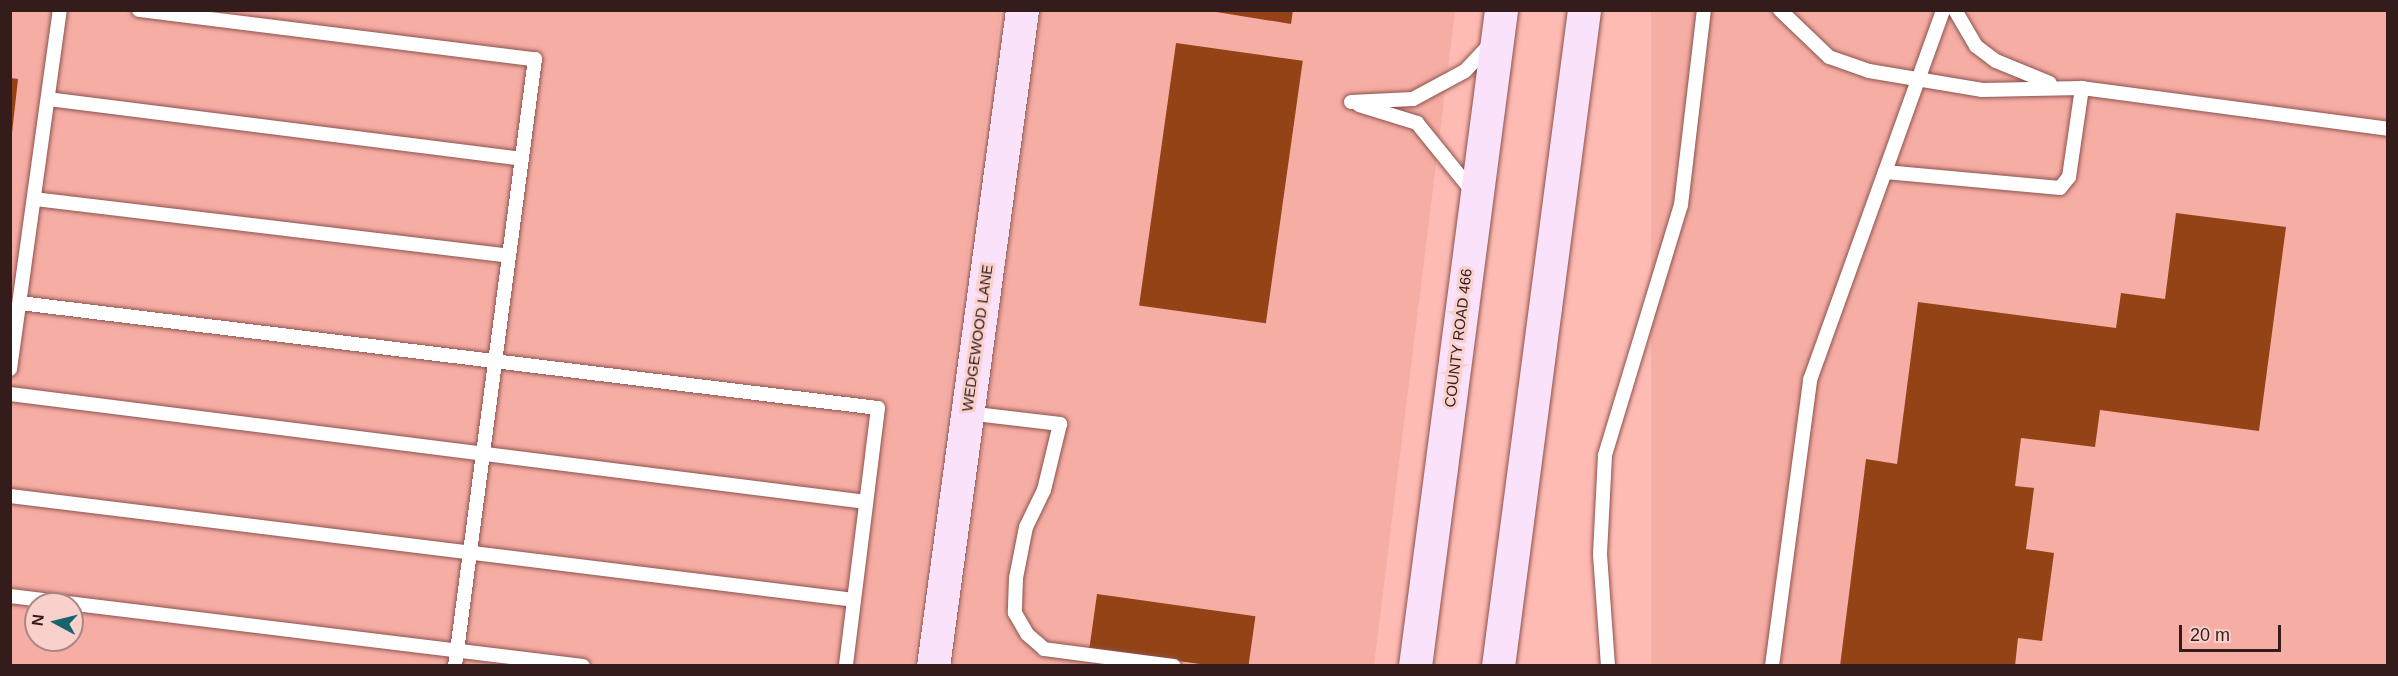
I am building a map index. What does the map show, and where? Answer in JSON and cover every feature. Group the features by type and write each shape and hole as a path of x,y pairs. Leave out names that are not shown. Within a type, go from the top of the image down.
{"main road":[{"name":"WEDGEWOOD LANE","path":"933,666 1022,10"},
{"path":"1498,666 1584,10"},
{"name":"COUNTY ROAD 466","path":"1415,666 1499,23"}],"lane":[{"path":"10,369 60,10"},
{"path":"139,10 535,59 455,666"},
{"path":"1608,666 1600,554 1605,455 1681,205 1704,10"},
{"path":"1780,10 1808,41 1849,67 1982,90 2055,85 2388,129"},
{"path":"1772,666 1810,380 1942,10"},
{"path":"1955,10 1976,46 1996,61 2055,85"},
{"path":"1476,197 1417,123 1351,102 1413,99 1466,71 1499,23"},
{"path":"1885,172 2060,188 2069,177 2082,88"},
{"path":"48,99 521,159"},
{"path":"34,199 509,256"},
{"path":"20,303 496,358 878,408 846,666"},
{"path":"10,394 483,450 866,502"},
{"path":"967,413 1060,424 1044,490 1026,527 1016,578 1015,613 1027,634 1044,649 1174,666"},
{"path":"10,496 854,600"},
{"path":"10,596 583,666"}],"shaded area":[{"path":"10,11 1001,11 913,665 11,665"},
{"path":"1041,11 1455,11 1374,665 953,666"},
{"path":"1651,11 2387,11 2387,666 1651,666"}],"building":[{"path":"1204,10 1293,10 1291,24"},
{"path":"1176,43 1303,61 1266,323 1139,305"},
{"path":"10,78 18,79 12,133 10,133"},
{"path":"2176,213 2286,227 2259,431 2100,410 2095,447 2021,438 2015,486 2034,488 2026,549 2054,553 2042,641 2018,638 2015,666 1840,666 1866,459 1897,464 1918,302 2116,328 2121,293 2165,299"},
{"path":"1097,594 1255,616 1248,666 1214,666 1089,648"}]}
